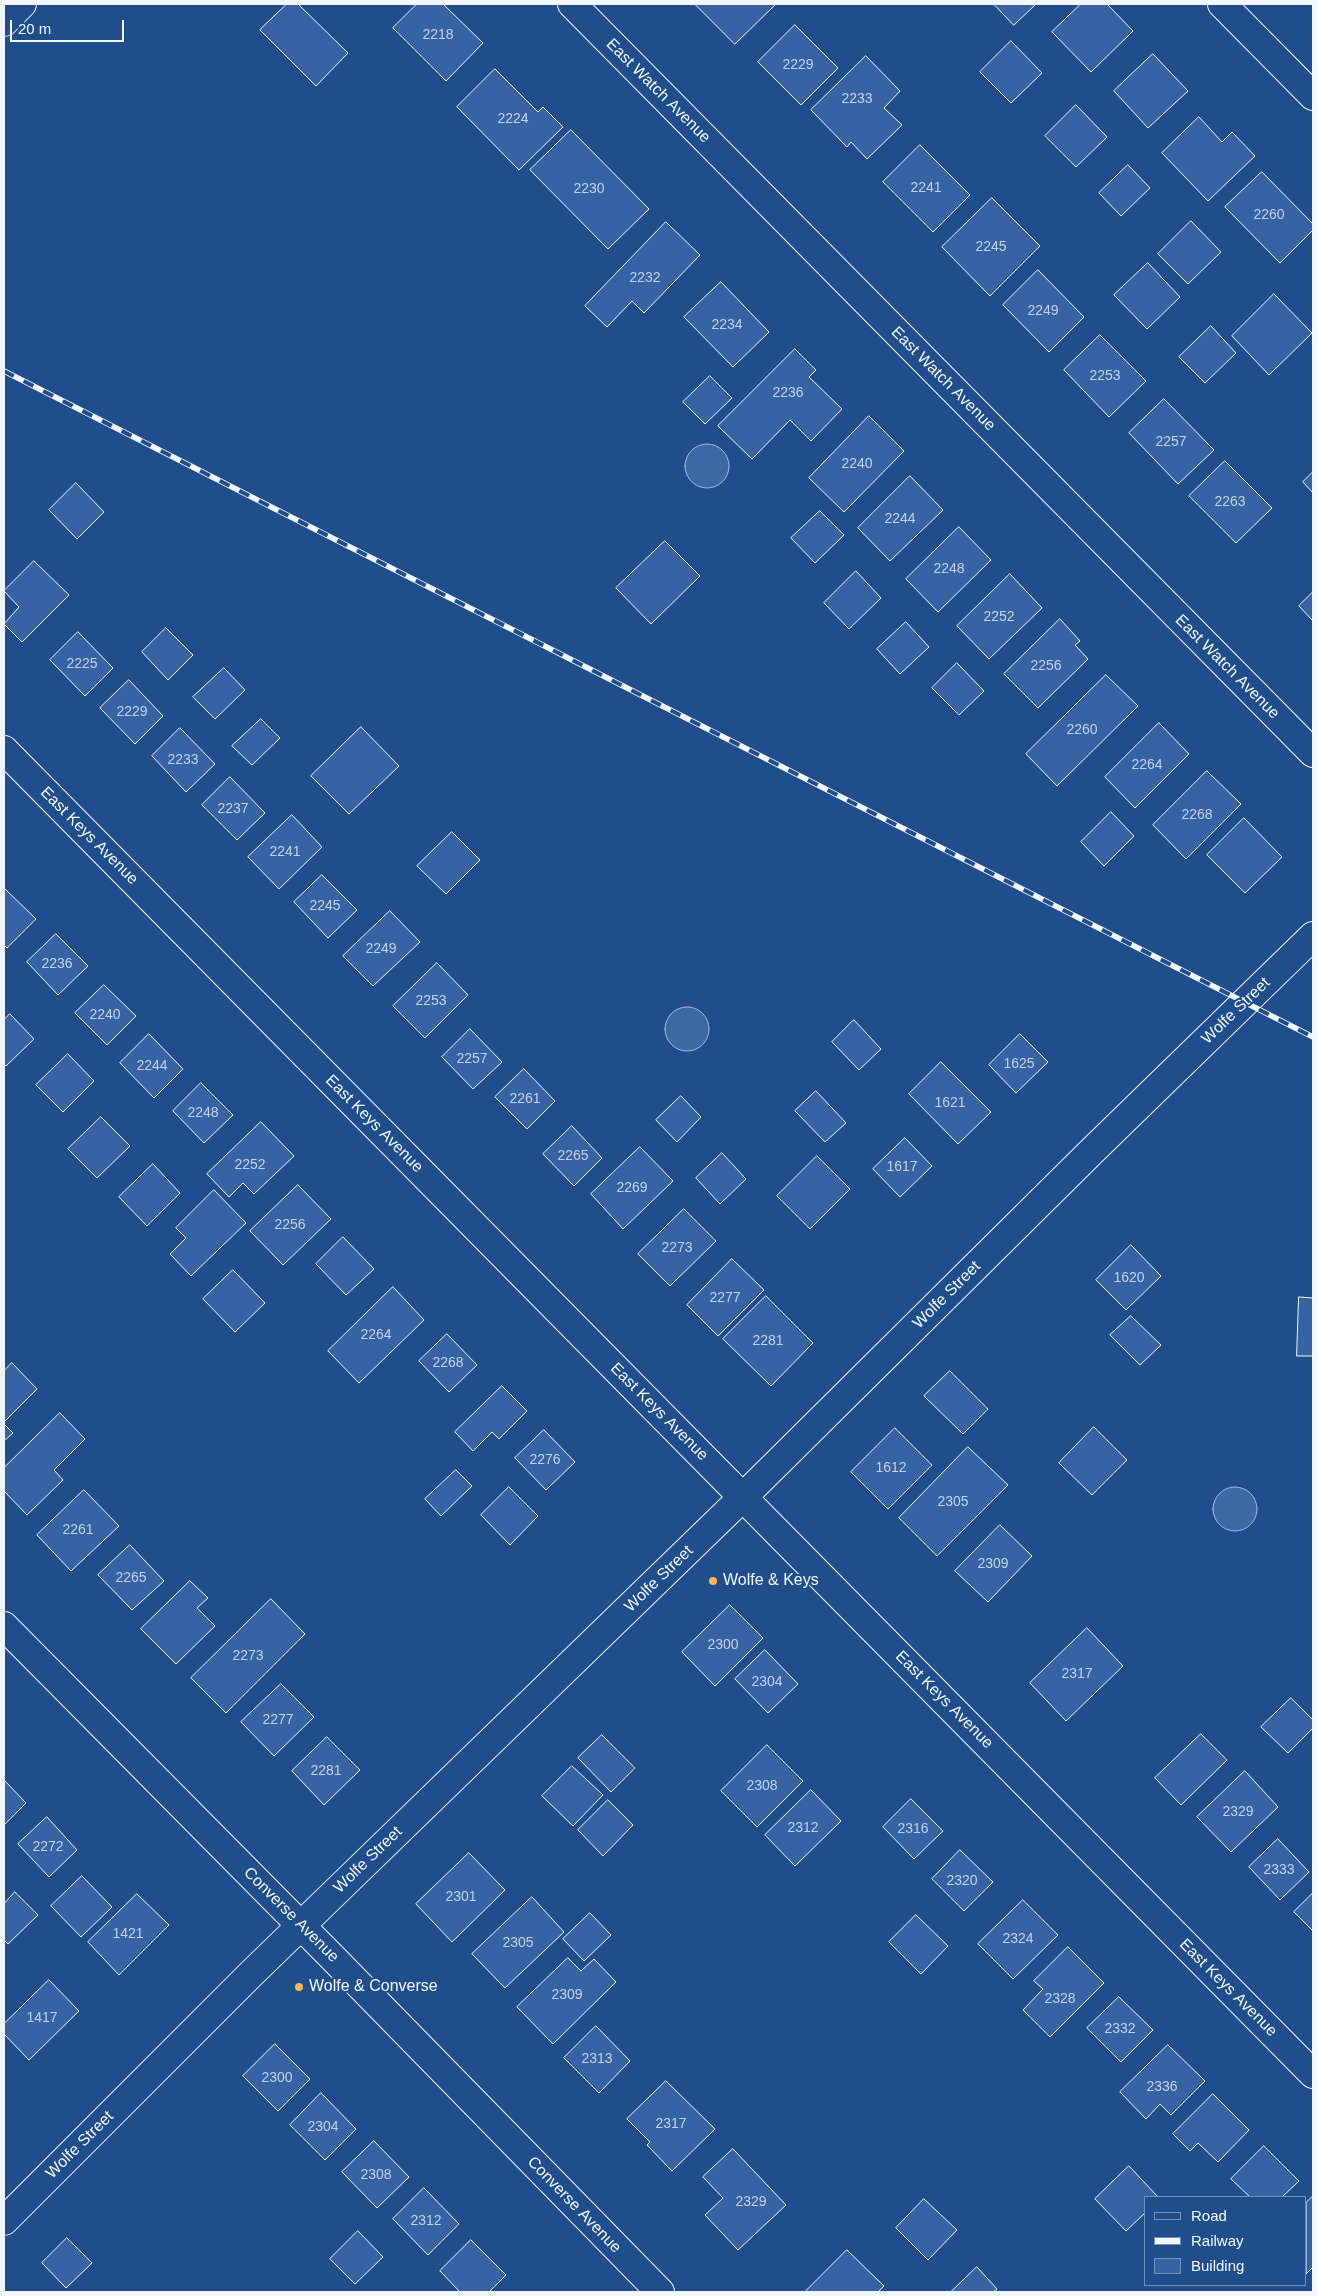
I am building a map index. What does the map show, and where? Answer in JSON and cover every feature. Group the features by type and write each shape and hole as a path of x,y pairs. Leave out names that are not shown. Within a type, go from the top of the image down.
{"street":[{"path":"4,22 22,4"},
{"name":"East Watch Avenue","path":"572,4 1313,753"},
{"path":"1222,4 1313,96"},
{"name":"East Keys Avenue","path":"4,750 1313,2074"},
{"name":"Wolfe Street","path":"4,2221 301,1925 743,1497 1084,1159 1313,936"},
{"name":"Converse Avenue","path":"4,1626 301,1925 660,2292"}],"water":[{"path":"707,444 719,448 725,454 729,466 725,478 719,484 707,488 695,484 689,478 685,466 689,454 695,448"},
{"path":"687,1007 699,1011 705,1017 709,1029 705,1041 699,1047 687,1051 675,1047 669,1041 665,1029 669,1017 675,1011"},
{"path":"1235,1487 1247,1491 1253,1497 1257,1509 1253,1521 1247,1527 1235,1531 1223,1527 1217,1521 1213,1509 1217,1497 1223,1491"}],"building":[{"path":"287,4 298,4 348,53 316,86 260,30"},
{"path":"417,4 443,4 483,43 446,81 393,28"},
{"path":"695,4 776,4 735,44"},
{"path":"994,4 1036,4 1014,25"},
{"path":"1081,4 1107,4 1133,31 1091,72 1052,32"},
{"path":"795,25 838,68 801,105 758,62"},
{"path":"1011,41 1042,73 1011,103 980,72"},
{"path":"1153,54 1188,91 1148,128 1114,91"},
{"path":"866,56 900,91 884,108 902,125 867,159 851,142 847,147 811,110"},
{"path":"495,69 538,112 543,107 563,127 519,170 457,107"},
{"path":"1076,105 1107,137 1076,167 1045,136"},
{"path":"1199,117 1222,142 1232,132 1255,156 1208,201 1162,153"},
{"path":"571,130 649,209 608,249 530,170"},
{"path":"920,145 970,195 933,232 883,182"},
{"path":"1128,165 1150,188 1121,216 1099,193"},
{"path":"1262,172 1313,224 1313,230 1280,263 1225,207"},
{"path":"992,198 1040,246 990,296 942,247"},
{"path":"1191,221 1221,252 1188,284 1158,254"},
{"path":"666,222 700,255 644,313 632,301 607,327 585,306"},
{"path":"1148,263 1180,297 1147,329 1114,295"},
{"path":"1038,270 1084,317 1049,352 1003,305"},
{"path":"721,282 769,332 733,367 684,317"},
{"path":"1274,294 1312,333 1269,375 1232,336"},
{"path":"1211,326 1236,353 1205,383 1179,357"},
{"path":"1100,335 1146,381 1109,417 1064,370"},
{"path":"795,349 816,370 809,377 842,409 811,441 790,420 752,459 718,426"},
{"path":"710,376 732,398 705,424 683,402"},
{"path":"1164,399 1214,450 1178,484 1129,433"},
{"path":"869,416 904,451 844,512 809,478"},
{"path":"1225,461 1272,508 1236,543 1189,496"},
{"path":"1313,472 1313,493 1303,482"},
{"path":"910,476 943,510 890,561 858,528"},
{"path":"76,483 104,512 77,539 49,510"},
{"path":"820,511 844,535 815,563 791,538"},
{"path":"959,527 991,560 938,612 906,579"},
{"path":"665,541 700,576 651,624 616,588"},
{"path":"34,561 69,595 22,642 4,624 19,607 4,591"},
{"path":"856,571 881,598 849,629 824,603"},
{"path":"1010,574 1042,608 989,659 957,626"},
{"path":"1313,592 1313,621 1299,606"},
{"path":"1060,619 1080,641 1075,645 1088,659 1038,708 1004,674"},
{"path":"906,622 929,647 900,674 877,649"},
{"path":"166,628 193,655 168,680 142,652"},
{"path":"78,632 113,668 85,696 50,660"},
{"path":"957,663 984,691 959,715 932,688"},
{"path":"224,668 245,690 215,719 193,697"},
{"path":"1106,675 1138,706 1057,786 1026,754"},
{"path":"129,680 163,716 135,744 100,708"},
{"path":"261,719 280,738 252,765 232,746"},
{"path":"1159,723 1189,754 1135,808 1105,777"},
{"path":"361,727 399,766 349,814 311,776"},
{"path":"180,728 215,764 186,792 152,756"},
{"path":"1207,771 1241,804 1186,859 1153,825"},
{"path":"230,777 265,813 237,840 202,805"},
{"path":"1111,812 1134,836 1104,866 1081,842"},
{"path":"292,815 322,847 279,889 248,857"},
{"path":"1244,818 1282,857 1245,893 1207,855"},
{"path":"452,832 480,860 446,894 417,866"},
{"path":"322,875 357,910 328,938 294,902"},
{"path":"4,888 36,919 7,948 4,945"},
{"path":"390,911 420,942 373,986 343,956"},
{"path":"56,934 88,966 58,995 27,962"},
{"path":"437,963 468,995 425,1038 393,1006"},
{"path":"104,985 136,1016 107,1045 75,1013"},
{"path":"10,1014 34,1039 6,1066 4,1064 4,1020"},
{"path":"854,1020 881,1049 859,1070 832,1042"},
{"path":"470,1029 502,1062 473,1089 442,1057"},
{"path":"149,1034 183,1069 154,1098 120,1063"},
{"path":"1020,1034 1048,1062 1016,1093 989,1065"},
{"path":"68,1054 94,1081 63,1112 36,1085"},
{"path":"941,1062 991,1112 958,1144 909,1094"},
{"path":"524,1069 555,1101 527,1129 495,1097"},
{"path":"201,1083 233,1115 204,1143 173,1111"},
{"path":"816,1091 846,1123 825,1142 795,1111"},
{"path":"681,1096 701,1117 677,1142 656,1120"},
{"path":"101,1117 130,1146 97,1178 68,1149"},
{"path":"261,1122 294,1156 254,1194 243,1183 229,1197 207,1174"},
{"path":"572,1126 602,1158 574,1186 543,1154"},
{"path":"905,1138 932,1166 900,1197 873,1169"},
{"path":"640,1147 673,1181 623,1229 591,1194"},
{"path":"722,1153 746,1179 720,1204 696,1178"},
{"path":"817,1156 850,1189 810,1229 777,1196"},
{"path":"153,1164 180,1193 147,1226 119,1197"},
{"path":"298,1185 331,1219 283,1265 250,1231"},
{"path":"214,1190 246,1223 191,1276 170,1254 186,1238 176,1228"},
{"path":"684,1209 716,1241 670,1286 638,1254"},
{"path":"343,1237 374,1269 346,1295 316,1264"},
{"path":"1131,1245 1161,1276 1126,1310 1096,1280"},
{"path":"732,1259 764,1290 718,1336 687,1305"},
{"path":"233,1270 265,1303 235,1332 203,1299"},
{"path":"393,1287 424,1320 359,1383 328,1351"},
{"path":"766,1296 813,1343 771,1386 723,1339"},
{"path":"1299,1297 1313,1298 1313,1356 1297,1356"},
{"path":"1131,1316 1161,1345 1140,1365 1110,1335"},
{"path":"447,1334 477,1365 449,1392 419,1361"},
{"path":"12,1363 37,1389 4,1422 4,1371"},
{"path":"950,1371 988,1409 963,1434 924,1396"},
{"path":"502,1386 527,1411 499,1439 492,1432 473,1451 455,1432"},
{"path":"60,1413 85,1439 54,1470 63,1480 27,1515 4,1491 4,1468"},
{"path":"4,1424 13,1433 4,1441"},
{"path":"1094,1427 1127,1460 1092,1495 1059,1463"},
{"path":"895,1428 932,1465 888,1509 851,1472"},
{"path":"544,1430 575,1462 546,1490 515,1458"},
{"path":"968,1447 1008,1485 937,1556 899,1518"},
{"path":"456,1470 472,1486 441,1516 425,1499"},
{"path":"509,1487 538,1516 510,1545 481,1515"},
{"path":"84,1490 119,1526 71,1571 37,1535"},
{"path":"1000,1525 1032,1556 988,1602 955,1571"},
{"path":"130,1545 164,1581 132,1610 98,1575"},
{"path":"190,1581 208,1598 197,1608 215,1626 176,1664 141,1629"},
{"path":"271,1599 305,1634 226,1713 191,1678"},
{"path":"730,1605 763,1638 715,1686 682,1652"},
{"path":"1087,1628 1123,1666 1066,1721 1030,1683"},
{"path":"765,1650 798,1684 768,1713 735,1679"},
{"path":"281,1684 314,1717 274,1756 241,1722"},
{"path":"1291,1698 1313,1720 1313,1728 1288,1753 1261,1727"},
{"path":"1201,1734 1227,1760 1181,1805 1155,1778"},
{"path":"602,1735 635,1768 611,1792 578,1758"},
{"path":"327,1737 360,1770 324,1805 292,1771"},
{"path":"767,1745 803,1781 757,1827 721,1791"},
{"path":"572,1766 603,1795 573,1826 542,1796"},
{"path":"1245,1771 1278,1807 1231,1852 1197,1817"},
{"path":"4,1780 26,1803 4,1825"},
{"path":"811,1790 841,1821 795,1866 765,1835"},
{"path":"911,1799 943,1831 914,1859 883,1827"},
{"path":"608,1800 633,1825 603,1856 578,1830"},
{"path":"47,1817 77,1850 49,1877 18,1844"},
{"path":"1278,1839 1309,1872 1280,1900 1249,1867"},
{"path":"960,1850 993,1882 964,1911 932,1879"},
{"path":"469,1853 505,1890 452,1942 416,1904"},
{"path":"82,1876 112,1907 81,1937 51,1906"},
{"path":"15,1892 38,1915 8,1944 4,1940 4,1904"},
{"path":"1313,1893 1313,1931 1294,1912"},
{"path":"137,1894 169,1925 119,1975 88,1942"},
{"path":"532,1897 564,1932 505,1988 472,1954"},
{"path":"1023,1900 1058,1935 1013,1979 978,1944"},
{"path":"590,1913 611,1935 584,1961 563,1939"},
{"path":"916,1915 948,1946 921,1974 889,1942"},
{"path":"1068,1947 1104,1983 1050,2037 1023,2010 1043,1989 1034,1981"},
{"path":"568,1958 581,1971 594,1959 616,1982 553,2044 517,2007"},
{"path":"49,1980 79,2011 29,2060 4,2034 4,2024"},
{"path":"1119,1997 1153,2030 1121,2062 1087,2028"},
{"path":"596,2026 630,2061 599,2093 564,2058"},
{"path":"275,2044 310,2079 278,2111 243,2076"},
{"path":"1168,2045 1205,2081 1171,2115 1160,2104 1146,2119 1120,2092"},
{"path":"666,2081 715,2129 672,2171 647,2145 650,2142 627,2119"},
{"path":"321,2093 356,2129 325,2160 290,2125"},
{"path":"1213,2094 1249,2130 1218,2162 1198,2143 1190,2151 1173,2134"},
{"path":"374,2141 409,2177 377,2208 342,2172"},
{"path":"1264,2146 1299,2181 1283,2196 1249,2196 1231,2179"},
{"path":"733,2149 786,2205 738,2250 705,2215 723,2198 703,2177"},
{"path":"1129,2166 1157,2196 1144,2196 1144,2214 1126,2231 1095,2199"},
{"path":"424,2188 459,2224 428,2255 393,2219"},
{"path":"1313,2196 1313,2267 1307,2273 1307,2202"},
{"path":"924,2199 957,2230 928,2260 896,2228"},
{"path":"358,2231 383,2257 355,2284 330,2259"},
{"path":"67,2238 92,2263 66,2288 42,2263"},
{"path":"471,2240 506,2275 489,2292 460,2292 440,2271"},
{"path":"847,2250 884,2286 878,2292 805,2292"},
{"path":"977,2267 997,2289 993,2292 951,2292"}],"railway":[{"path":"4,371 1313,1037"}],"place":[{"name":"Wolfe & Keys","path":"713,1581"},
{"name":"Wolfe & Converse","path":"299,1987"}]}
